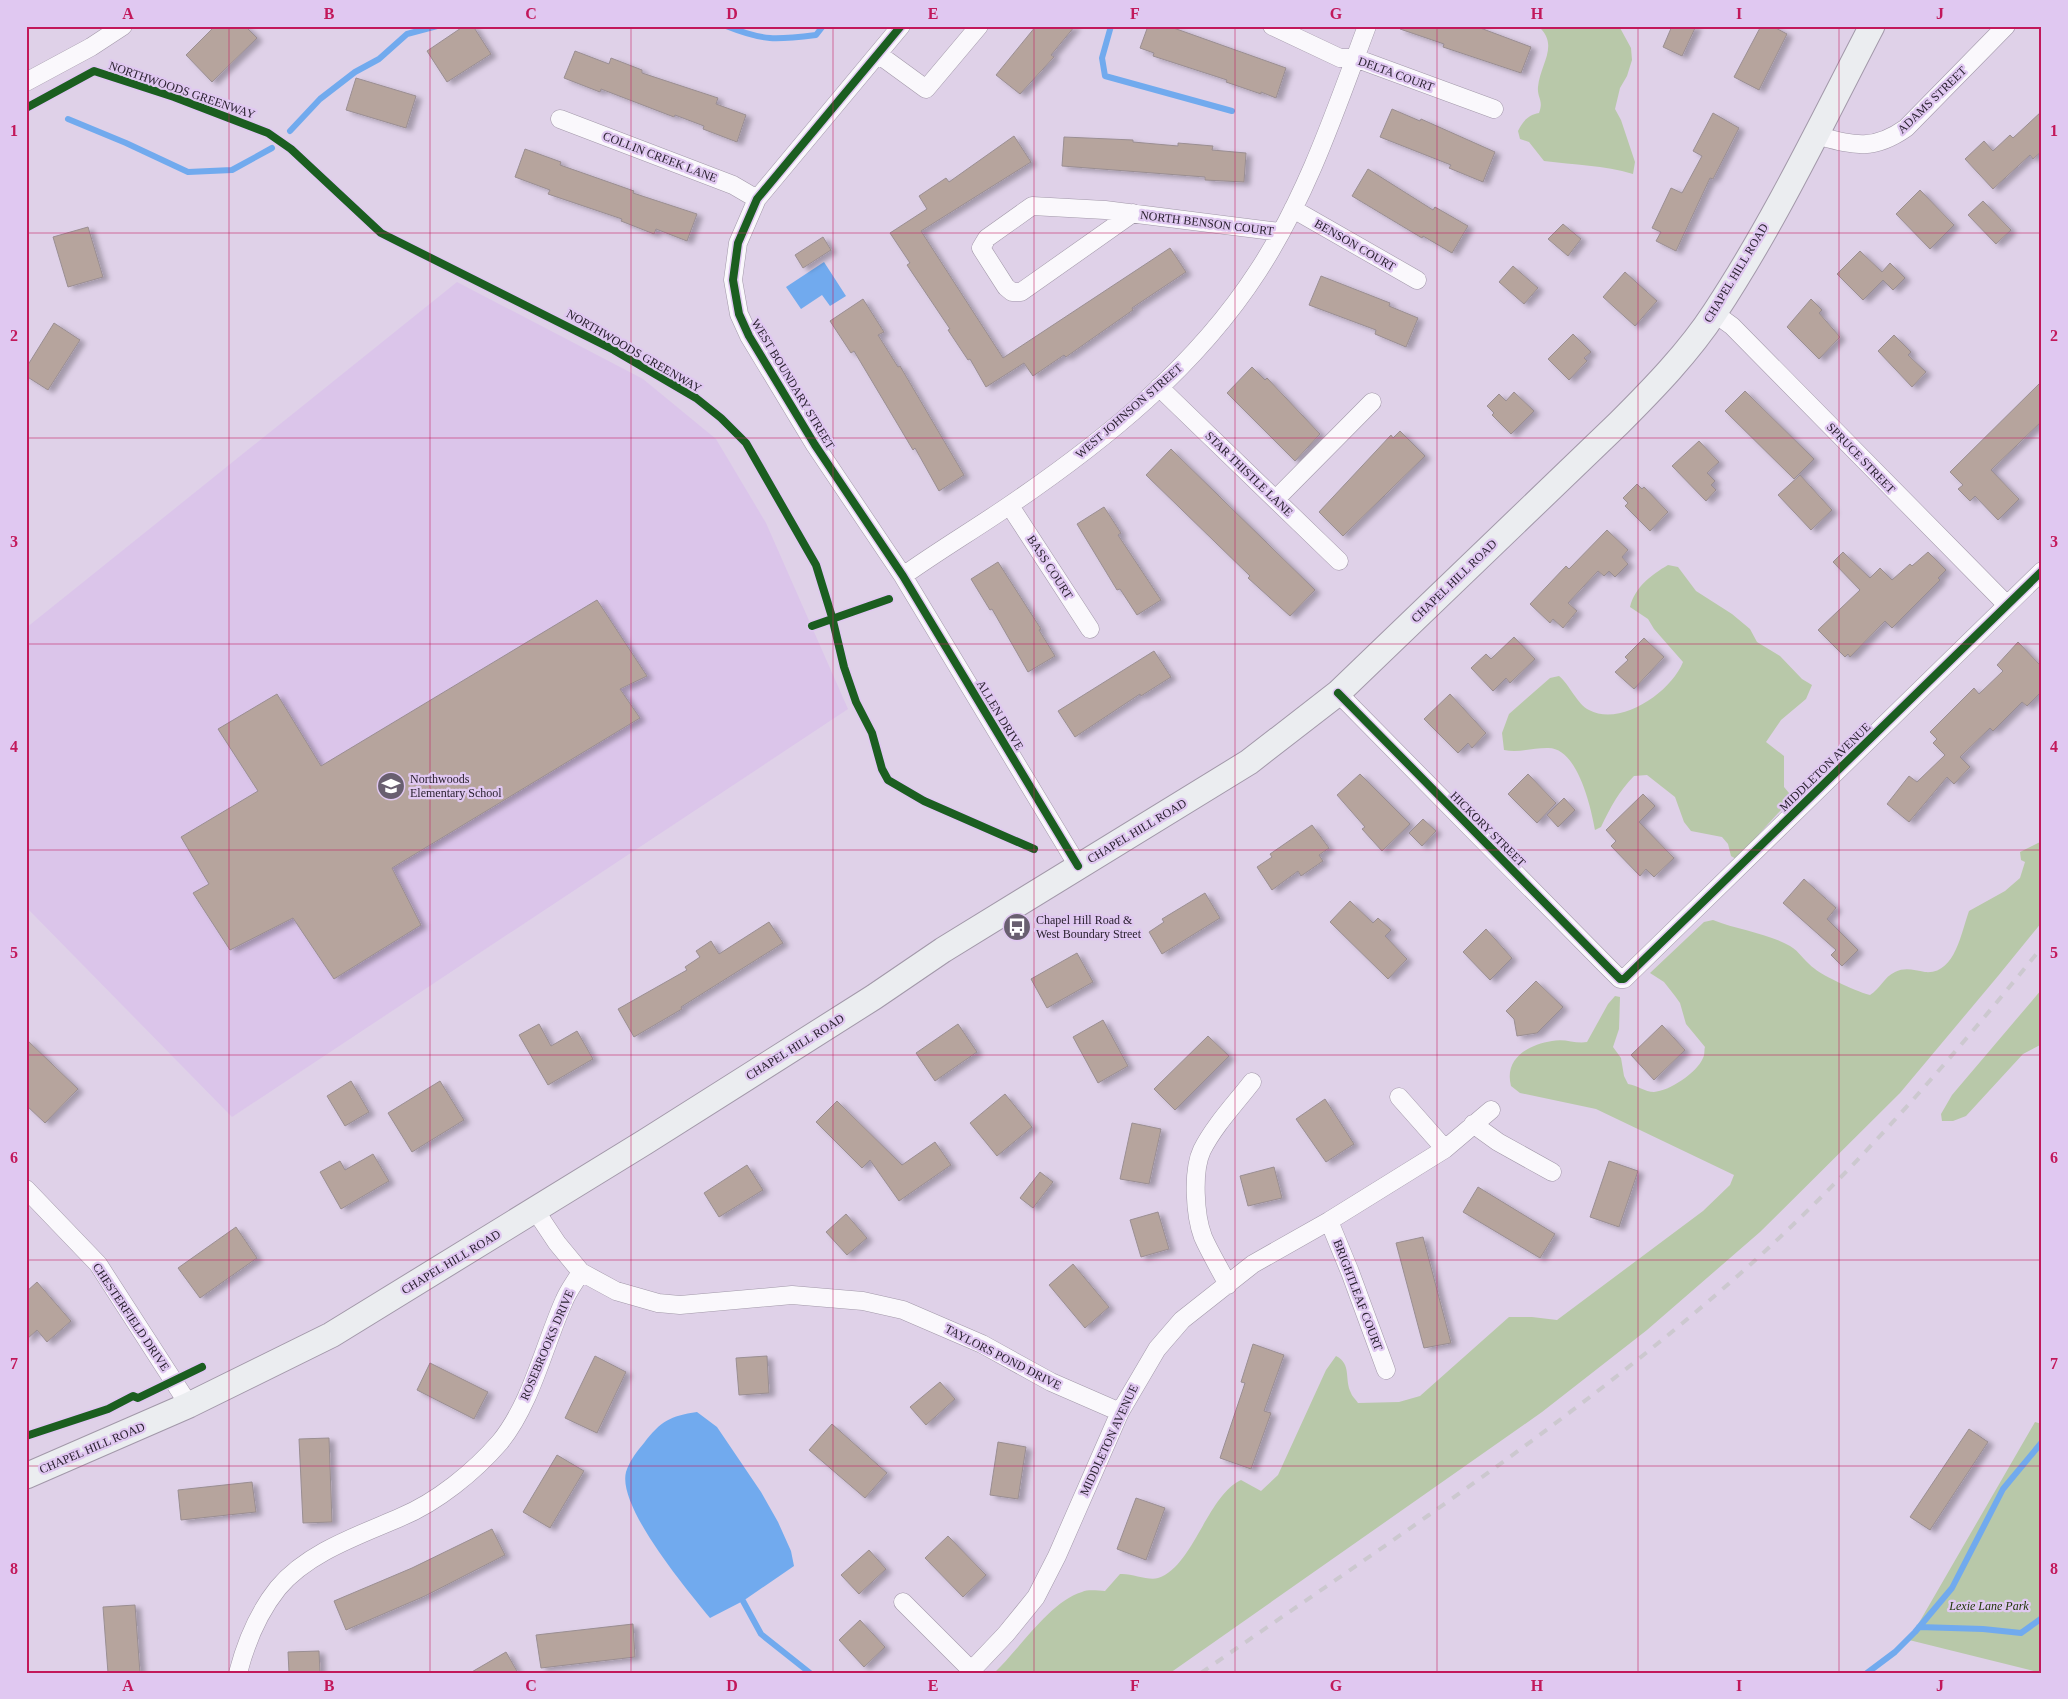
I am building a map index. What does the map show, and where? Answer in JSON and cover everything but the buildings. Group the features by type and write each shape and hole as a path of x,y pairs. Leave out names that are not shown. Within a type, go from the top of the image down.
{"main road":[{"name":"CHAPEL HILL ROAD","path":"26,1476 190,1405 331,1335 535,1210 1078,866 1249,762 1338,693 1646,396 1714,313 1749,256 1872,26"}],"street":[{"path":"26,82 91,47 123,26"},
{"name":"WEST BOUNDARY STREET","path":"901,26 757,199 744,226 735,258 734,296 739,314 773,377 815,445 903,576"},
{"path":"878,54 926,89 979,26"},
{"name":"DELTA COURT","path":"1272,26 1340,58 1355,58 1494,109"},
{"name":"WEST JOHNSON STREET","path":"903,576 1010,506 1091,447 1179,371 1226,315 1258,270 1280,232 1324,139 1367,26"},
{"name":"ADAMS STREET","path":"1815,135 1851,144 1877,144 1891,139 1906,128 2006,26"},
{"name":"COLLIN CREEK LANE","path":"560,119 733,185 757,199"},
{"name":"NORTH BENSON COURT","path":"1133,213 1020,292 1012,292 1006,287 981,248 987,238 1032,206 1133,213 1280,232"},
{"name":"BENSON COURT","path":"1292,209 1417,280"},
{"name":"SPRUCE STREET","path":"1714,313 1732,326 2006,605"},
{"name":"STAR THISTLE LANE","path":"1159,387 1339,561"},
{"path":"1276,499 1372,402"},
{"name":"BASS COURT","path":"1010,506 1090,629"},
{"name":"MIDDLETON AVENUE","path":"1624,979 2042,571"},
{"name":"ALLEN DRIVE","path":"903,576 1078,866"},
{"name":"HICKORY STREET","path":"1338,693 1605,964 1620,979 1624,979"},
{"path":"1228,1285 1203,1236 1197,1202 1196,1168 1201,1152 1209,1138 1252,1082"},
{"path":"1399,1097 1445,1149"},
{"name":"MIDDLETON AVENUE","path":"970,1672 1006,1634 1036,1597 1057,1556 1120,1412 1157,1349 1182,1320 1253,1264 1329,1221 1445,1149 1490,1110"},
{"path":"1473,1124 1498,1142 1552,1172"},
{"name":"CHESTERFIELD DRIVE","path":"26,1189 98,1264 190,1405"},
{"name":"TAYLORS POND DRIVE","path":"535,1210 557,1243 581,1272 616,1291 658,1303 696,1305 792,1294 863,1301 902,1310 982,1344 1051,1382 1120,1412"},
{"name":"BRIGHTLEAF COURT","path":"1329,1221 1386,1370"},
{"name":"ROSEBROOKS DRIVE","path":"238,1673 249,1638 262,1612 279,1587 307,1564 342,1541 403,1516 430,1502 484,1459 501,1440 530,1388 564,1299 581,1272"},
{"path":"903,1602 970,1672"}],"shaded area":[{"path":"457,282 643,379 716,439 766,523 848,709 232,1117 26,907 26,628"}],"green space":[{"path":"1538,26 1619,26 1631,48 1632,60 1627,76 1620,88 1615,109 1621,120 1635,162 1633,174 1600,167 1544,161 1529,142 1520,139 1518,131 1522,124 1529,117 1539,113 1540,109 1541,102 1538,87 1547,55 1548,40"},
{"path":"1668,565 1678,567 1696,591 1732,614 1750,629 1757,642 1780,656 1802,679 1812,685 1806,699 1781,720 1766,742 1784,756 1784,787 1791,799 1736,859 1731,856 1728,844 1722,837 1691,831 1684,822 1675,797 1647,775 1634,776 1615,800 1601,827 1595,830 1586,793 1581,780 1567,757 1558,750 1547,748 1515,751 1504,750 1502,733 1509,714 1550,678 1559,676 1585,707 1602,714 1615,714 1644,704 1668,685 1683,662 1654,629 1648,619 1630,607 1632,600 1644,582"},
{"path":"2042,841 2042,922 1900,1093 1760,1232 1647,1330 1542,1412 1170,1673 994,1673 1035,1627 1058,1605 1070,1597 1082,1592 1105,1591 1120,1574 1154,1579 1170,1571 1191,1546 1209,1515 1229,1488 1241,1480 1261,1491 1278,1475 1326,1370 1336,1356 1344,1363 1349,1388 1358,1403 1399,1402 1420,1396 1509,1317 1557,1320 1703,1211 1730,1185 1734,1175 1596,1109 1520,1093 1511,1086 1511,1068 1514,1061 1526,1050 1552,1041 1587,1042 1608,1004 1615,996 1620,997 1619,1029 1613,1047 1621,1058 1624,1076 1628,1084 1651,1092 1660,1091 1675,1085 1700,1064 1704,1057 1705,1047 1686,1024 1680,1003 1675,996 1664,982 1650,973 1704,922 1713,920 1781,942 1793,948 1819,972 1833,980 1870,995 1891,974 1899,970 1910,969 1925,972 1935,971 1943,967 1955,951 1969,911 2005,891 2020,878 2025,862 2021,860 2020,852"},
{"path":"2042,989 2042,1044 2023,1054 1966,1116 1953,1121 1942,1121 1941,1114 1952,1095"},
{"name":"Lexie Lane Park","path":"2035,1422 2042,1424 2042,1673 1909,1640"}],"water":[{"path":"824,262 846,296 830,306 822,295 801,309 786,287"},
{"path":"697,1412 717,1427 761,1492 778,1522 791,1551 794,1566 743,1601 710,1618 656,1548 632,1506 626,1487 626,1472 629,1464 656,1429 680,1415"}],"waterway":[{"path":"290,131 320,99 355,72 379,59 407,34 437,26"},
{"path":"726,26 760,37 770,38 816,35 823,26"},
{"path":"1111,26 1102,58 1105,76 1232,111"},
{"path":"68,119 188,172 232,170 272,148"},
{"path":"1867,1673 1895,1652 1915,1632 1952,1588 2003,1489 2042,1442"},
{"path":"743,1601 761,1634 810,1673"},
{"path":"1919,1627 1983,1629 2021,1633 2042,1618"}],"railway":[{"path":"1201,1673 1409,1529 1546,1431 1678,1327 1742,1272 1783,1235 1898,1116 1971,1033 2042,947"}],"cycle path":[{"path":"901,26 757,199 738,243 733,280 739,314 749,336 815,445 903,576 1078,866"},
{"name":"NORTHWOODS GREENWAY","path":"26,108 94,71 174,97 268,133 291,149 381,233 614,350 696,398 721,418 746,443 816,565 832,617 844,667 856,702 872,733 882,769 888,780 924,801 1034,849"},
{"path":"1338,693 1605,964 1620,979 1624,979 2042,571"},
{"path":"812,626 889,599"},
{"path":"26,1436 108,1409 133,1396 138,1398 202,1367"}],"place":[{"name":"Northwoods Elementary School","path":"391,786"},
{"name":"Chapel Hill Road & West Boundary Street","path":"1017,927"}]}
